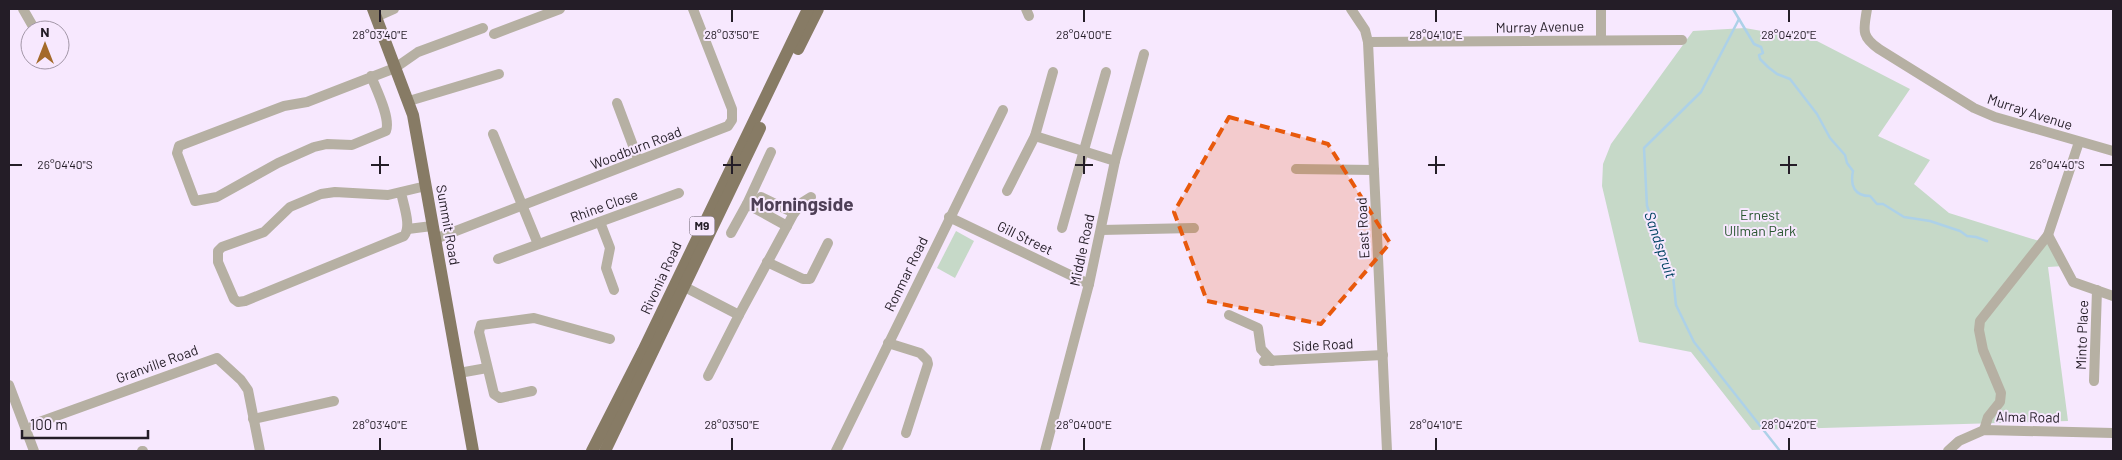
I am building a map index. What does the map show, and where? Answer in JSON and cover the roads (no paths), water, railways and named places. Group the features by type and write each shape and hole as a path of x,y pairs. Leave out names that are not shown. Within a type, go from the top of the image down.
{"main road":[{"name":"Rivonia Road","path":"598,448 605,435 614,434 679,284 808,9"},
{"name":"Rivonia Road","path":"598,448 643,351 679,284 818,9"},
{"name":"Summit Road","path":"374,13 413,114 473,451"}],"street":[{"path":"374,13 394,9"},
{"path":"494,34 540,12 560,9"},
{"name":"Woodburn Road","path":"408,229 433,232 521,204 584,182 638,159 719,131 728,126 732,120 732,109 693,9"},
{"name":"East Road","path":"1351,9 1365,30 1368,42 1387,451"},
{"path":"1601,9 1601,40"},
{"name":"Murray Avenue","path":"1867,9 1864,30 1866,40 1974,108 2013,124 2113,151"},
{"path":"371,76 386,116 386,131 352,145 327,144 314,147 278,163 216,197 195,201 177,153 179,146 284,106 307,102 371,76 395,68 418,52 483,28"},
{"name":"Murray Avenue","path":"1368,42 1682,40"},
{"name":"Middle Road","path":"1044,451 1089,284 1115,161 1144,54"},
{"path":"1007,191 1035,136 1053,72"},
{"path":"1062,228 1106,72"},
{"path":"409,101 499,74"},
{"path":"617,103 638,159"},
{"name":"Ronmar Road","path":"836,451 1002,110"},
{"path":"493,134 538,244"},
{"path":"1035,136 1115,161"},
{"path":"1984,430 1988,417 2000,402 2001,393 1983,350 1979,330 1980,321 2048,235 2078,142"},
{"path":"731,233 747,204 771,152"},
{"path":"1296,169 1374,170"},
{"path":"401,192 408,229 407,233 400,238 240,302 232,297 217,259 219,249 264,232 290,207 321,194 335,192 388,195 426,186"},
{"name":"Rhine Close","path":"498,259 679,193"},
{"path":"761,197 794,213"},
{"path":"708,376 786,226 803,202 811,197"},
{"path":"747,204 786,226"},
{"name":"Gill Street","path":"949,218 1089,284"},
{"path":"600,222 610,248 606,268 614,290"},
{"path":"1100,230 1194,228"},
{"name":"Minto Place","path":"2048,235 2073,282 2113,296"},
{"path":"768,262 803,279 810,279 828,243"},
{"path":"679,284 739,315"},
{"name":"Minto Place","path":"2094,381 2097,290"},
{"name":"Side Road","path":"1229,315 1258,328 1261,349 1268,361 1383,356"},
{"path":"532,391 505,397 496,396 487,368 479,329 484,324 534,318 610,339"},
{"path":"888,343 920,353 927,360 928,364 906,433"},
{"name":"Granville Road","path":"34,424 215,358 220,360 247,387 260,451"},
{"path":"459,373 487,368"},
{"path":"9,385 34,451"},
{"path":"253,419 334,401"},
{"name":"Alma Road","path":"1948,451 1958,442 1984,430 2113,433"}],"waterway":[{"name":"Sandspruit","path":"1733,9 1739,19 1701,92 1644,148 1647,206 1673,276 1676,305 1694,342 1780,451"},
{"path":"1739,19 1754,44 1761,47 1763,53 1759,55 1760,59 1777,74 1790,79 1817,114 1830,138 1845,155 1847,163 1853,171 1852,181 1857,192 1870,196 1877,204 1883,204 1904,217 1930,221 1960,231 1967,236 1987,241"}],"district":[{"name":"Morningside","path":"802,204"}],"park label":[{"name":"Ernest Ullman Park","path":"1760,224"}]}
